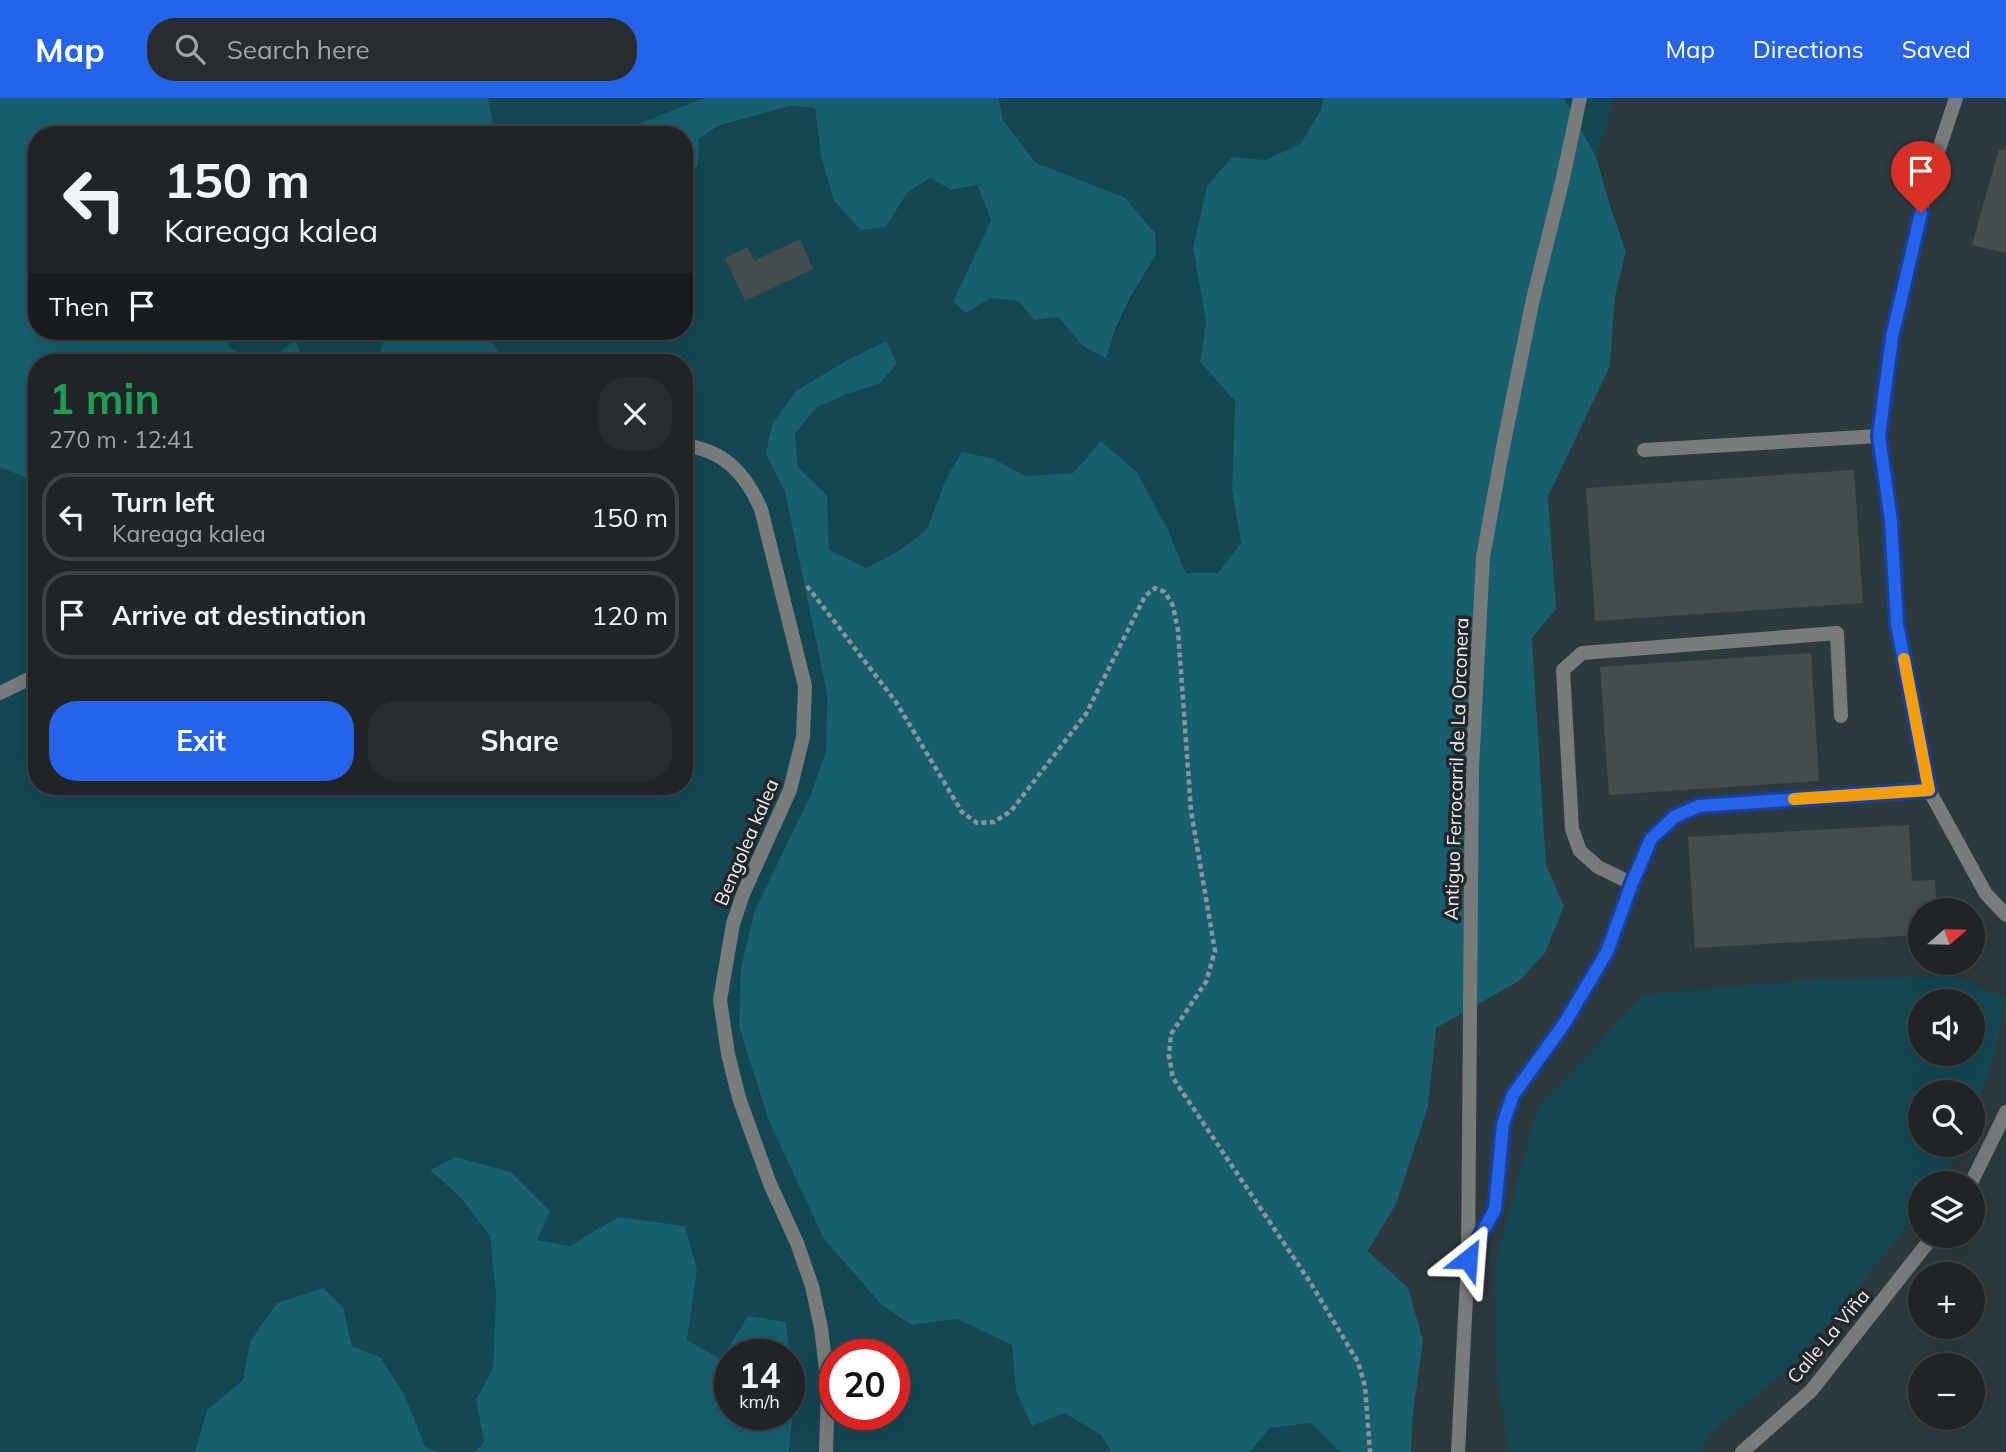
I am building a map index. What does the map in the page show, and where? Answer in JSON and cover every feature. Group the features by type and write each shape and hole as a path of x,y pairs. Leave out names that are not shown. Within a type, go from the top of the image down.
{"street":[{"name":"Antiguo Ferrocarril de La Orconera","path":"1458,1452 1468,1259 1472,768 1483,557 1533,299 1580,98"},
{"path":"1956,98 1926,188 1892,337 1879,436 1891,521 1897,624 1929,790 1986,894 2006,915"},
{"path":"1644,450 1879,436"},
{"name":"Bengolea kalea","path":"693,447 730,463 750,484 761,509 805,686 803,737 790,790 743,894 726,955 720,1000 728,1054 739,1098 770,1184 797,1243 821,1328 828,1386 826,1452"},
{"path":"1632,883 1598,867 1580,851 1572,829 1563,670 1582,653 1837,633 1841,716"},
{"path":"0,693 28,679"},
{"path":"1468,1259 1495,1209 1503,1124 1513,1095 1564,1024 1607,952 1651,839 1674,817 1699,806 1929,790"},
{"path":"1977,1171 2004,1121 2006,1112"},
{"name":"Calle La Viña","path":"1742,1452 1811,1391 1924,1248"}],"path":[{"path":"802,581 896,702 962,813 977,823 994,822 1012,811 1086,714 1145,596 1155,589 1165,592 1173,606 1178,631 1191,811 1215,951 1206,982 1171,1034 1169,1056 1174,1078 1310,1282 1358,1362 1366,1386 1370,1452"}],"shaded area":[{"path":"0,98 488,98 493,126 28,126 28,340 229,340 229,347 242,354 28,354 28,477 0,467"},
{"path":"488,98 704,98 636,126 493,126"},
{"path":"704,98 999,98 1003,120 1036,163 1124,197 1155,233 1156,255 1130,298 1106,359 1082,345 1058,317 1034,320 1018,301 991,298 966,313 953,302 991,220 977,185 951,190 930,178 907,193 886,227 861,230 834,201 821,156 815,108 790,106 718,126 699,139 698,166 693,168 693,126 636,126"},
{"path":"999,98 1323,98 1322,108 1301,143 1266,160 1232,157 1207,186 1193,248 1206,322 1200,362 1235,401 1232,490 1241,543 1218,573 1186,573 1168,530 1137,472 1101,441 1073,473 1026,476 994,459 945,481 927,529 900,550 866,568 829,550 827,495 798,467 795,434 816,408 879,384 896,363 772,424 767,454 785,492 827,695 826,751 810,796 755,910 754,1078 768,1119 794,1173 912,1325 957,1319 1012,1345 1016,1391 1033,1426 1064,1413 1101,1435 1111,1452 789,1452 791,1430 805,1430 805,1339 788,1339 786,1322 748,1317 734,1339 714,1339 714,1355 687,1340 697,1270 618,1217 570,1246 537,1240 455,1157 430,1170 460,1197 490,1236 496,1296 493,1368 476,1401 484,1442 474,1452 438,1452 425,1446 404,1394 352,1346 343,1307 322,1288 277,1304 250,1342 243,1380 207,1410 195,1452 0,1452 0,467 28,477 28,795 693,795 693,354 499,354 491,340 693,340 693,168 698,166 698,139 718,127 790,106 815,108 821,156 886,227 907,193 930,178 951,190 977,185 991,220 953,302 966,313 991,298 1018,301 1034,320 1058,317 1082,345 1106,359 1128,306 1156,255 1124,197 1036,163 1003,120"},
{"path":"1323,98 1564,98 1596,157 1626,251 1615,297 1610,366 1548,497 1556,609 1532,638 1546,865 1564,906 1545,953 1519,981 1436,1028 1428,1107 1396,1204 1368,1251 1408,1288 1423,1340 1413,1413 1411,1452 1340,1452 1311,1423 1270,1428 1250,1452 1111,1452 1101,1435 1064,1413 1032,1426 1016,1391 1012,1345 957,1319 912,1325 882,1305 824,1239 768,1119 739,1026 741,968 755,910 810,796 826,751 827,695 785,492 766,454 772,424 796,391 886,341 897,363 879,384 816,408 795,434 798,467 827,495 829,550 866,568 900,550 927,529 945,481 962,452 994,459 1026,476 1073,473 1101,441 1137,472 1168,530 1186,573 1218,573 1241,543 1232,490 1235,401 1200,362 1206,322 1193,248 1207,186 1232,157 1266,160 1301,143 1322,108"},
{"path":"1564,98 1611,98 1611,112 1596,157"},
{"path":"1611,98 2006,98 2006,1452 1411,1452 1413,1413 1368,1251 1396,1204 1428,1107 1436,1028 1519,981 1564,906 1546,865 1532,637 1555,609 1548,497 1610,366 1615,297 1626,251 1596,157 1611,112"},
{"path":"229,340 296,340 276,354 242,354 229,347"},
{"path":"296,340 384,340 380,354 300,354"},
{"path":"296,340 300,354 276,354"},
{"path":"384,340 491,340 499,354 380,354"},
{"path":"1953,976 1984,989 1908,989 1908,1066 1985,1066 1985,989 2006,998 1996,1049 1985,1082 1908,1080 1908,1157 1956,1157 1946,1171 1908,1171 1908,1224 1891,1247 1797,1361 1714,1430 1699,1452 1509,1452 1497,1376 1496,1261 1537,1109 1644,995 1808,980"},
{"path":"455,1157 511,1172 550,1211 537,1240 570,1246 618,1217 685,1226 697,1270 687,1340 714,1355 714,1430 791,1430 789,1452 474,1452 484,1442 476,1400 493,1368 496,1296 490,1236 460,1197 430,1170"},
{"path":"323,1288 343,1307 352,1346 380,1357 404,1394 425,1446 438,1452 195,1452 207,1410 243,1380 250,1342 277,1303"},
{"path":"748,1316 786,1322 788,1339 734,1339"},
{"path":"1311,1423 1340,1452 1250,1452 1270,1428"}],"building":[{"path":"1999,149 2006,150 2006,253 1972,245"},
{"path":"800,239 813,269 745,301 725,258 748,247 754,261"},
{"path":"1854,470 1863,603 1595,621 1586,488"},
{"path":"1811,653 1819,781 1609,795 1600,667"},
{"path":"1909,825 1912,881 1935,880 1936,898 1908,898 1908,936 1695,948 1688,837"}],"slow traffic":[{"path":"1794,799 1929,790 1904,659"}],"route":[{"path":"1468,1259 1495,1209 1503,1124 1513,1095 1564,1024 1607,952 1651,839 1674,817 1699,806 1929,790 1897,624 1891,521 1879,436 1892,337 1921,213"}]}
